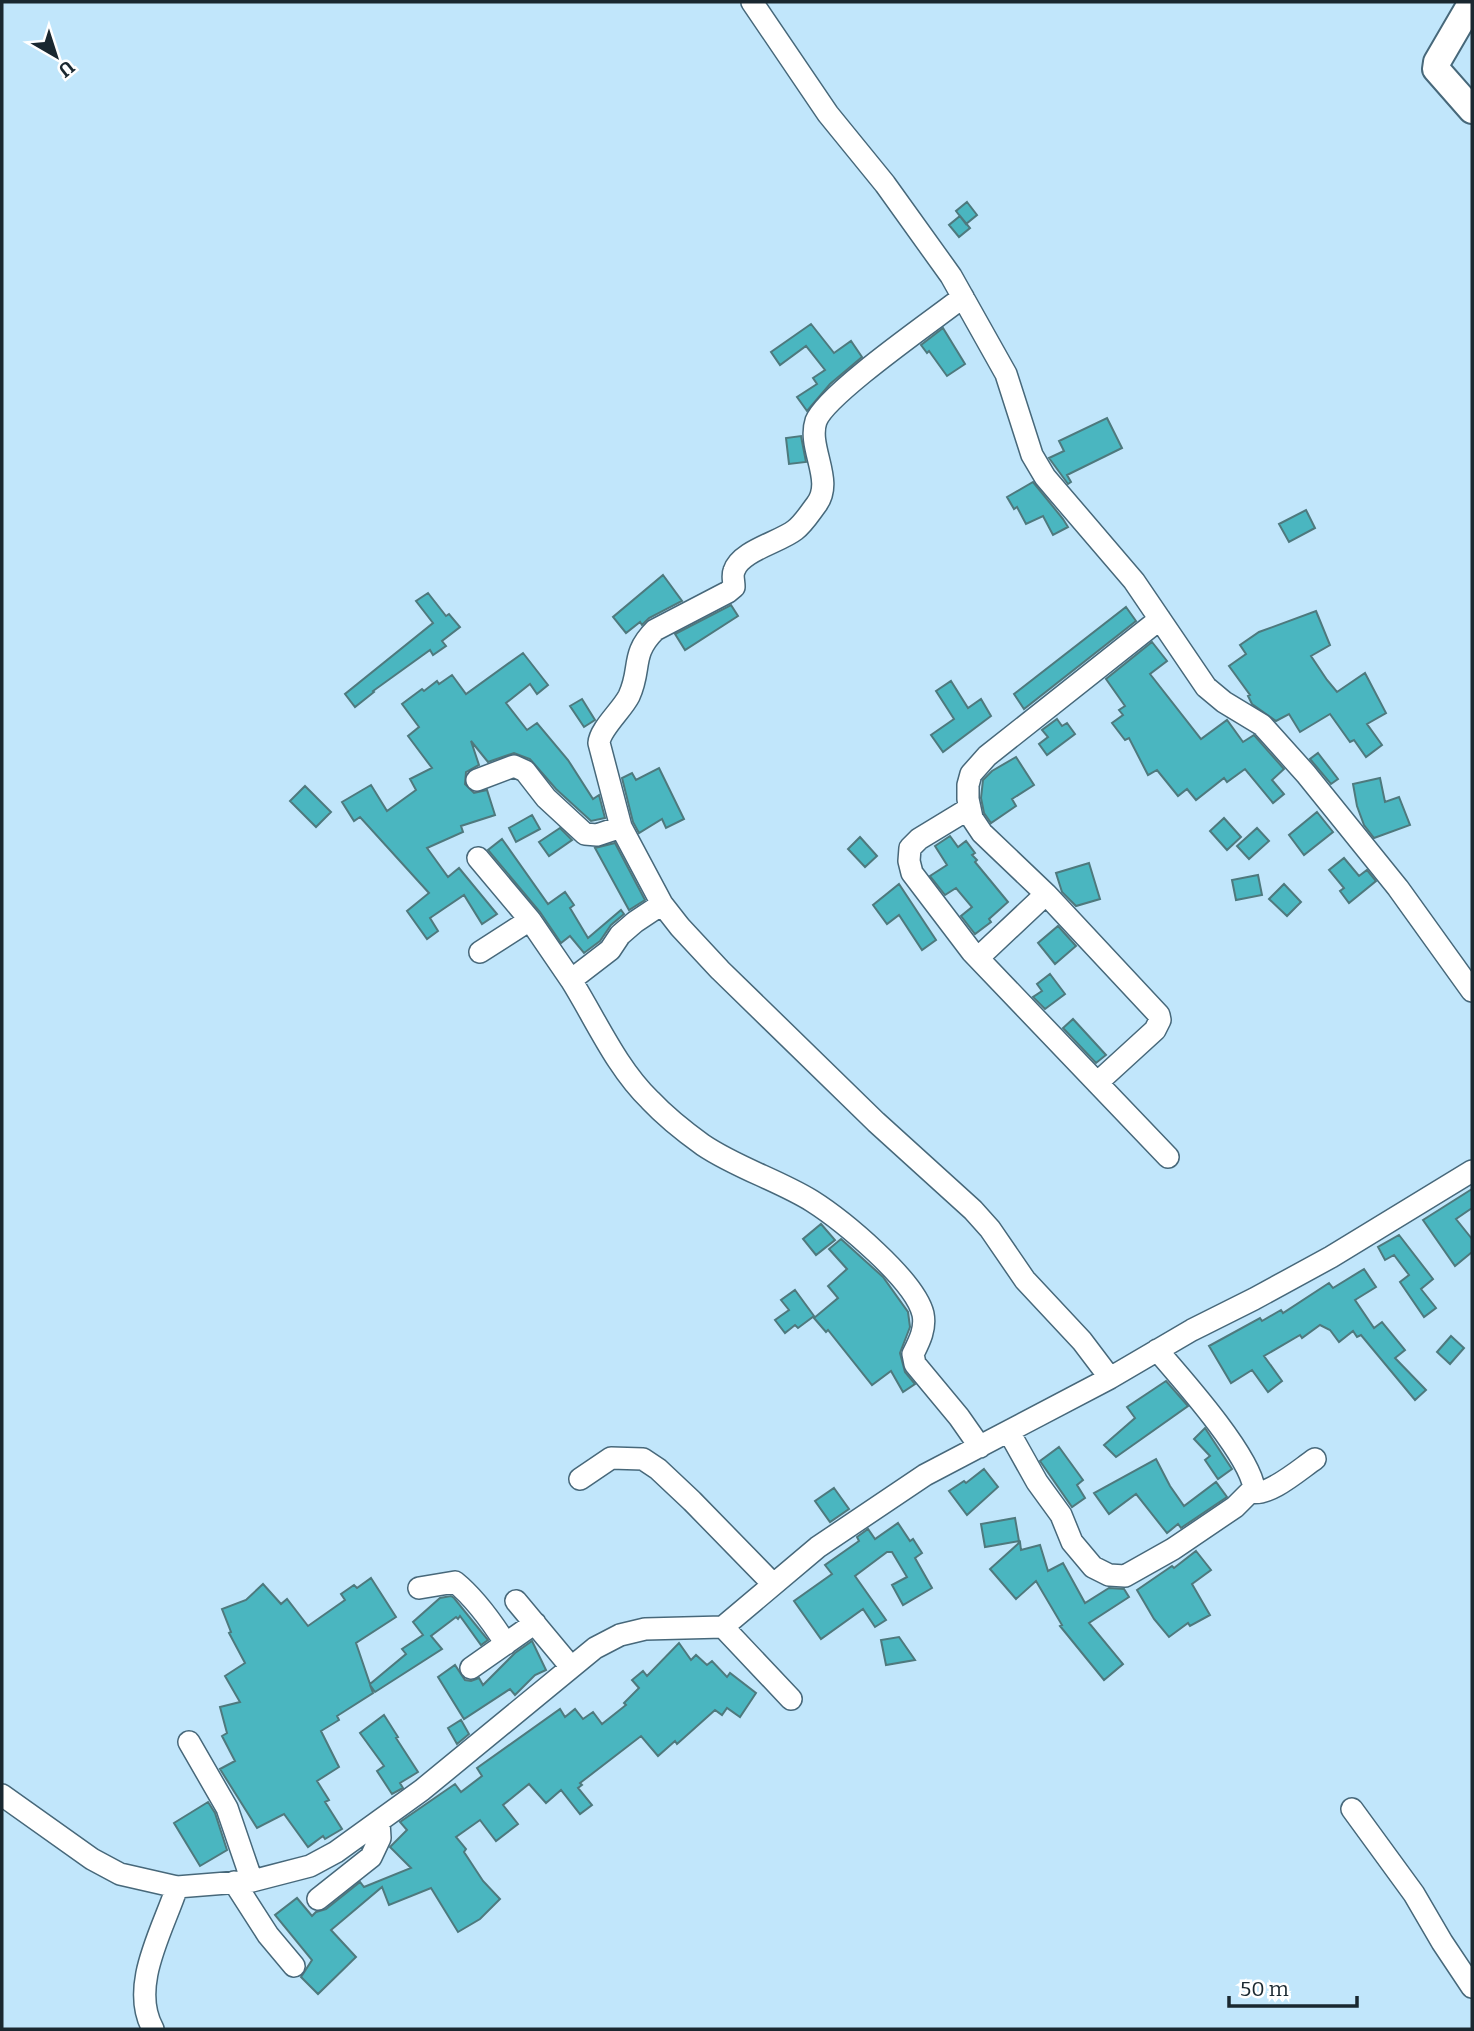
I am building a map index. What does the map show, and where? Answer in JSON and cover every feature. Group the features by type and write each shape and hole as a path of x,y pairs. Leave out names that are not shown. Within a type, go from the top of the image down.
{"main road":[{"path":"1472,2 1437,62 1436,69 1472,110"}],"street":[{"path":"752,2 828,114 885,184 951,276 1006,374 1032,455 1045,477 1134,580 1206,687 1224,702 1262,725 1306,774 1398,888 1472,991"},
{"path":"963,297 886,354 834,398 816,421 815,433 823,485 821,497 796,530 739,563 734,570 734,587 728,592 655,630 638,654 636,680 629,695 599,738 621,827 662,904 720,970 928,1171 973,1210 1026,1280 1082,1341 1110,1378"},
{"path":"1097,1083 1155,1030 1160,1020 1045,894 982,833 972,818 968,785 977,766 1160,620"},
{"path":"477,780 514,766 518,767 525,771 546,798 585,834 597,835 621,827"},
{"path":"970,808 919,839 910,848 912,873 978,958 1168,1157"},
{"path":"478,858 530,920 571,980 627,1074 650,1101 705,1146 812,1201 835,1217 864,1241 913,1292 923,1315 922,1338 913,1354 915,1364 980,1447"},
{"path":"978,958 1045,894"},
{"path":"571,980 610,950 620,935 635,922 662,904"},
{"path":"480,952 530,920"},
{"path":"2,1796 92,1860 120,1874 177,1887 243,1882 325,1860 422,1790 595,1648 620,1635 645,1629 723,1627 818,1546 925,1475 1331,1257 1472,1171"},
{"path":"1009,1432 1037,1482 1061,1515 1072,1542 1093,1567 1109,1575 1125,1576 1173,1549 1235,1507 1254,1488 1252,1476 1231,1443 1157,1350"},
{"path":"580,1479 611,1458 643,1459 659,1469 773,1584"},
{"path":"1251,1492 1262,1493 1272,1488 1315,1459"},
{"path":"419,1588 455,1582 492,1622 506,1644"},
{"path":"516,1601 570,1667"},
{"path":"471,1668 535,1623"},
{"path":"723,1627 791,1699"},
{"path":"190,1742 227,1808 243,1882 268,1935 294,1966"},
{"path":"1352,1809 1414,1894 1472,1987"},
{"path":"318,1899 371,1857 380,1838 379,1822"},
{"path":"153,2029 147,2020 143,2000 149,1966 177,1887"}],"building":[{"path":"967,202 977,215 966,224 956,211"},
{"path":"960,216 970,228 959,237 949,225"},
{"path":"811,324 834,353 851,341 862,357 830,384 807,411 797,397 817,384 813,378 825,370 806,346 780,365 771,352"},
{"path":"943,328 965,364 947,376 929,351 927,353 921,345"},
{"path":"1107,418 1122,448 1067,475 1071,482 1068,484 1049,458 1064,451 1059,441"},
{"path":"801,436 806,462 789,464 786,438"},
{"path":"1033,482 1068,527 1053,535 1043,516 1026,524 1017,507 1014,509 1007,497"},
{"path":"1306,510 1315,528 1289,542 1279,524"},
{"path":"663,575 682,601 649,618 642,625 640,622 626,633 613,617"},
{"path":"428,593 446,616 449,614 460,627 442,641 446,646 433,655 430,650 355,707 345,694 433,623 416,601"},
{"path":"731,605 738,616 685,650 675,634"},
{"path":"1126,607 1136,621 1024,709 1014,694"},
{"path":"1316,611 1330,645 1311,656 1327,680 1337,692 1365,673 1386,713 1367,724 1382,745 1366,757 1354,740 1350,742 1330,714 1300,732 1289,714 1276,721 1252,704 1248,696 1250,695 1229,666 1246,654 1240,645 1259,632"},
{"path":"1152,642 1167,661 1150,674 1201,739 1227,720 1243,742 1254,735 1284,769 1272,780 1284,794 1273,803 1245,769 1227,782 1224,778 1196,800 1187,789 1178,796 1157,770 1148,775 1129,738 1125,740 1112,723 1123,715 1119,710 1125,706 1106,679"},
{"path":"523,653 548,685 537,694 530,684 506,703 527,730 537,723 568,760 593,799 599,795 605,818 591,821 556,789 530,759 514,753 488,762 471,741 479,765 466,772 465,784 474,793 487,790 495,815 461,826 463,832 427,848 448,877 459,868 497,914 482,924 464,895 430,918 438,931 427,939 407,911 429,893 360,817 354,821 342,802 371,785 387,811 416,790 410,779 432,768 408,736 419,727 402,704 422,689 424,691 437,681 439,684 452,675 466,694"},
{"path":"951,681 968,708 981,699 991,716 943,752 931,735 954,719 936,691"},
{"path":"582,699 595,720 584,727 570,706"},
{"path":"1057,719 1062,726 1067,723 1075,734 1047,755 1039,744 1048,737 1042,730"},
{"path":"1318,753 1338,779 1331,784 1310,759"},
{"path":"1016,757 1034,785 1012,799 1016,806 991,823 984,813 981,798 983,780 992,771"},
{"path":"659,768 684,819 666,828 662,819 639,833 633,822 622,778 632,773 636,780"},
{"path":"1380,778 1385,802 1399,797 1410,825 1374,838 1364,825 1353,784"},
{"path":"305,786 331,812 316,827 290,801"},
{"path":"1317,812 1333,832 1304,855 1289,835"},
{"path":"532,815 540,829 516,842 509,828"},
{"path":"1224,818 1241,837 1227,850 1210,831"},
{"path":"560,828 572,840 549,856 539,842"},
{"path":"1257,828 1269,841 1249,859 1237,846"},
{"path":"950,836 958,847 966,841 975,853 972,855 977,860 975,862 1008,902 989,919 991,922 975,934 961,916 972,907 956,888 945,895 930,876 947,865 935,846"},
{"path":"860,837 877,856 865,867 848,849"},
{"path":"502,839 548,904 565,892 574,905 570,908 588,938 621,910 624,914 611,925 600,941 584,953 570,936 561,943 540,912 488,850"},
{"path":"615,843 645,900 629,910 595,848"},
{"path":"1344,858 1359,876 1367,870 1376,881 1349,903 1340,891 1344,888 1329,870"},
{"path":"1089,863 1100,899 1076,906 1062,892 1056,873"},
{"path":"1258,875 1262,895 1236,900 1232,880"},
{"path":"899,884 936,940 922,950 899,915 887,924 873,905"},
{"path":"1284,884 1301,902 1287,916 1269,899"},
{"path":"1058,926 1076,946 1055,964 1038,943"},
{"path":"1050,974 1065,994 1045,1009 1033,997 1042,991 1037,984"},
{"path":"1073,1019 1106,1055 1096,1063 1063,1028"},
{"path":"1472,1189 1472,1208 1456,1219 1472,1239 1472,1252 1455,1266 1423,1220"},
{"path":"821,1224 835,1240 816,1255 803,1239"},
{"path":"1399,1235 1433,1279 1421,1289 1436,1308 1424,1317 1400,1282 1409,1275 1394,1255 1385,1260 1378,1247"},
{"path":"841,1239 883,1277 908,1312 910,1327 900,1353 905,1372 915,1384 903,1392 891,1371 872,1385 828,1330 826,1332 814,1318 838,1298 828,1286 847,1269 829,1249"},
{"path":"1364,1269 1376,1287 1355,1300 1374,1328 1382,1322 1405,1350 1395,1358 1426,1390 1415,1400 1361,1335 1357,1337 1353,1331 1339,1342 1330,1330 1320,1325 1302,1338 1300,1335 1264,1356 1282,1381 1268,1392 1252,1370 1231,1383 1209,1346 1260,1318 1262,1321 1281,1310 1283,1313 1329,1283 1333,1288"},
{"path":"795,1290 814,1316 798,1328 795,1325 785,1333 775,1320 789,1310 781,1300"},
{"path":"1451,1336 1464,1348 1450,1364 1437,1352"},
{"path":"1166,1381 1188,1406 1116,1457 1104,1445 1135,1418 1127,1407"},
{"path":"1205,1428 1232,1469 1218,1479 1205,1460 1210,1456 1194,1439"},
{"path":"1059,1447 1083,1480 1077,1485 1085,1498 1072,1507 1040,1461"},
{"path":"1156,1459 1184,1506 1216,1482 1227,1497 1181,1528 1178,1524 1167,1533 1136,1494 1109,1514 1094,1493"},
{"path":"984,1469 998,1487 967,1515 949,1491 964,1481 966,1483"},
{"path":"834,1488 849,1509 830,1522 815,1501"},
{"path":"1015,1518 1019,1541 985,1547 981,1524"},
{"path":"898,1523 922,1553 915,1558 932,1588 903,1605 892,1585 907,1577 892,1552 887,1552 855,1576 886,1620 875,1627 863,1609 821,1639 794,1601 832,1574 825,1565 859,1541 857,1537 868,1529 875,1539"},
{"path":"1020,1542 1021,1550 1040,1545 1048,1571 1063,1563 1085,1603 1109,1588 1124,1589 1129,1597 1089,1623 1123,1664 1104,1680 1060,1626 1062,1625 1036,1581 1016,1599 990,1569"},
{"path":"1196,1551 1211,1570 1192,1584 1210,1615 1190,1626 1188,1623 1169,1637 1154,1619 1137,1590"},
{"path":"371,1578 396,1617 356,1643 370,1684 406,1654 402,1649 423,1635 413,1622 440,1598 454,1598 488,1640 481,1645 460,1616 458,1619 456,1617 431,1636 442,1649 375,1692 370,1685 373,1693 337,1716 339,1720 321,1731 339,1767 317,1781 329,1800 325,1802 342,1829 325,1839 323,1836 308,1847 284,1814 257,1828 220,1769 235,1761 222,1736 227,1733 220,1707 240,1702 225,1676 245,1663 229,1633 231,1632 222,1609 246,1600 263,1584 281,1604 287,1599 308,1626 345,1600 341,1594 354,1585 357,1588"},
{"path":"899,1637 915,1660 886,1665 881,1640"},
{"path":"532,1641 546,1670 535,1675 515,1695 510,1689 464,1719 438,1677 455,1665 465,1680 479,1678 483,1685 515,1653"},
{"path":"679,1643 691,1660 696,1655 707,1665 712,1661 727,1677 730,1673 756,1693 740,1717 727,1708 722,1715 715,1710 677,1744 675,1741 658,1756 641,1736 580,1783 582,1785 578,1788 592,1805 580,1814 561,1790 546,1803 529,1784 503,1805 518,1824 496,1841 480,1820 456,1837 466,1849 464,1852 483,1881 500,1899 480,1919 458,1932 431,1888 389,1905 382,1887 331,1930 356,1957 318,1994 301,1977 312,1960 275,1915 297,1898 312,1916 326,1909 360,1882 364,1887 411,1868 390,1847 407,1830 400,1822 455,1784 461,1792 482,1776 477,1768 560,1709 565,1717 575,1709 583,1719 593,1712 602,1724 626,1705 624,1703 639,1688 632,1680 643,1671 647,1676"},
{"path":"384,1715 418,1772 400,1783 403,1788 392,1794 377,1771 384,1766 360,1733"},
{"path":"461,1720 469,1734 457,1744 448,1728"},
{"path":"208,1802 215,1813 227,1850 200,1866 174,1823"}]}
